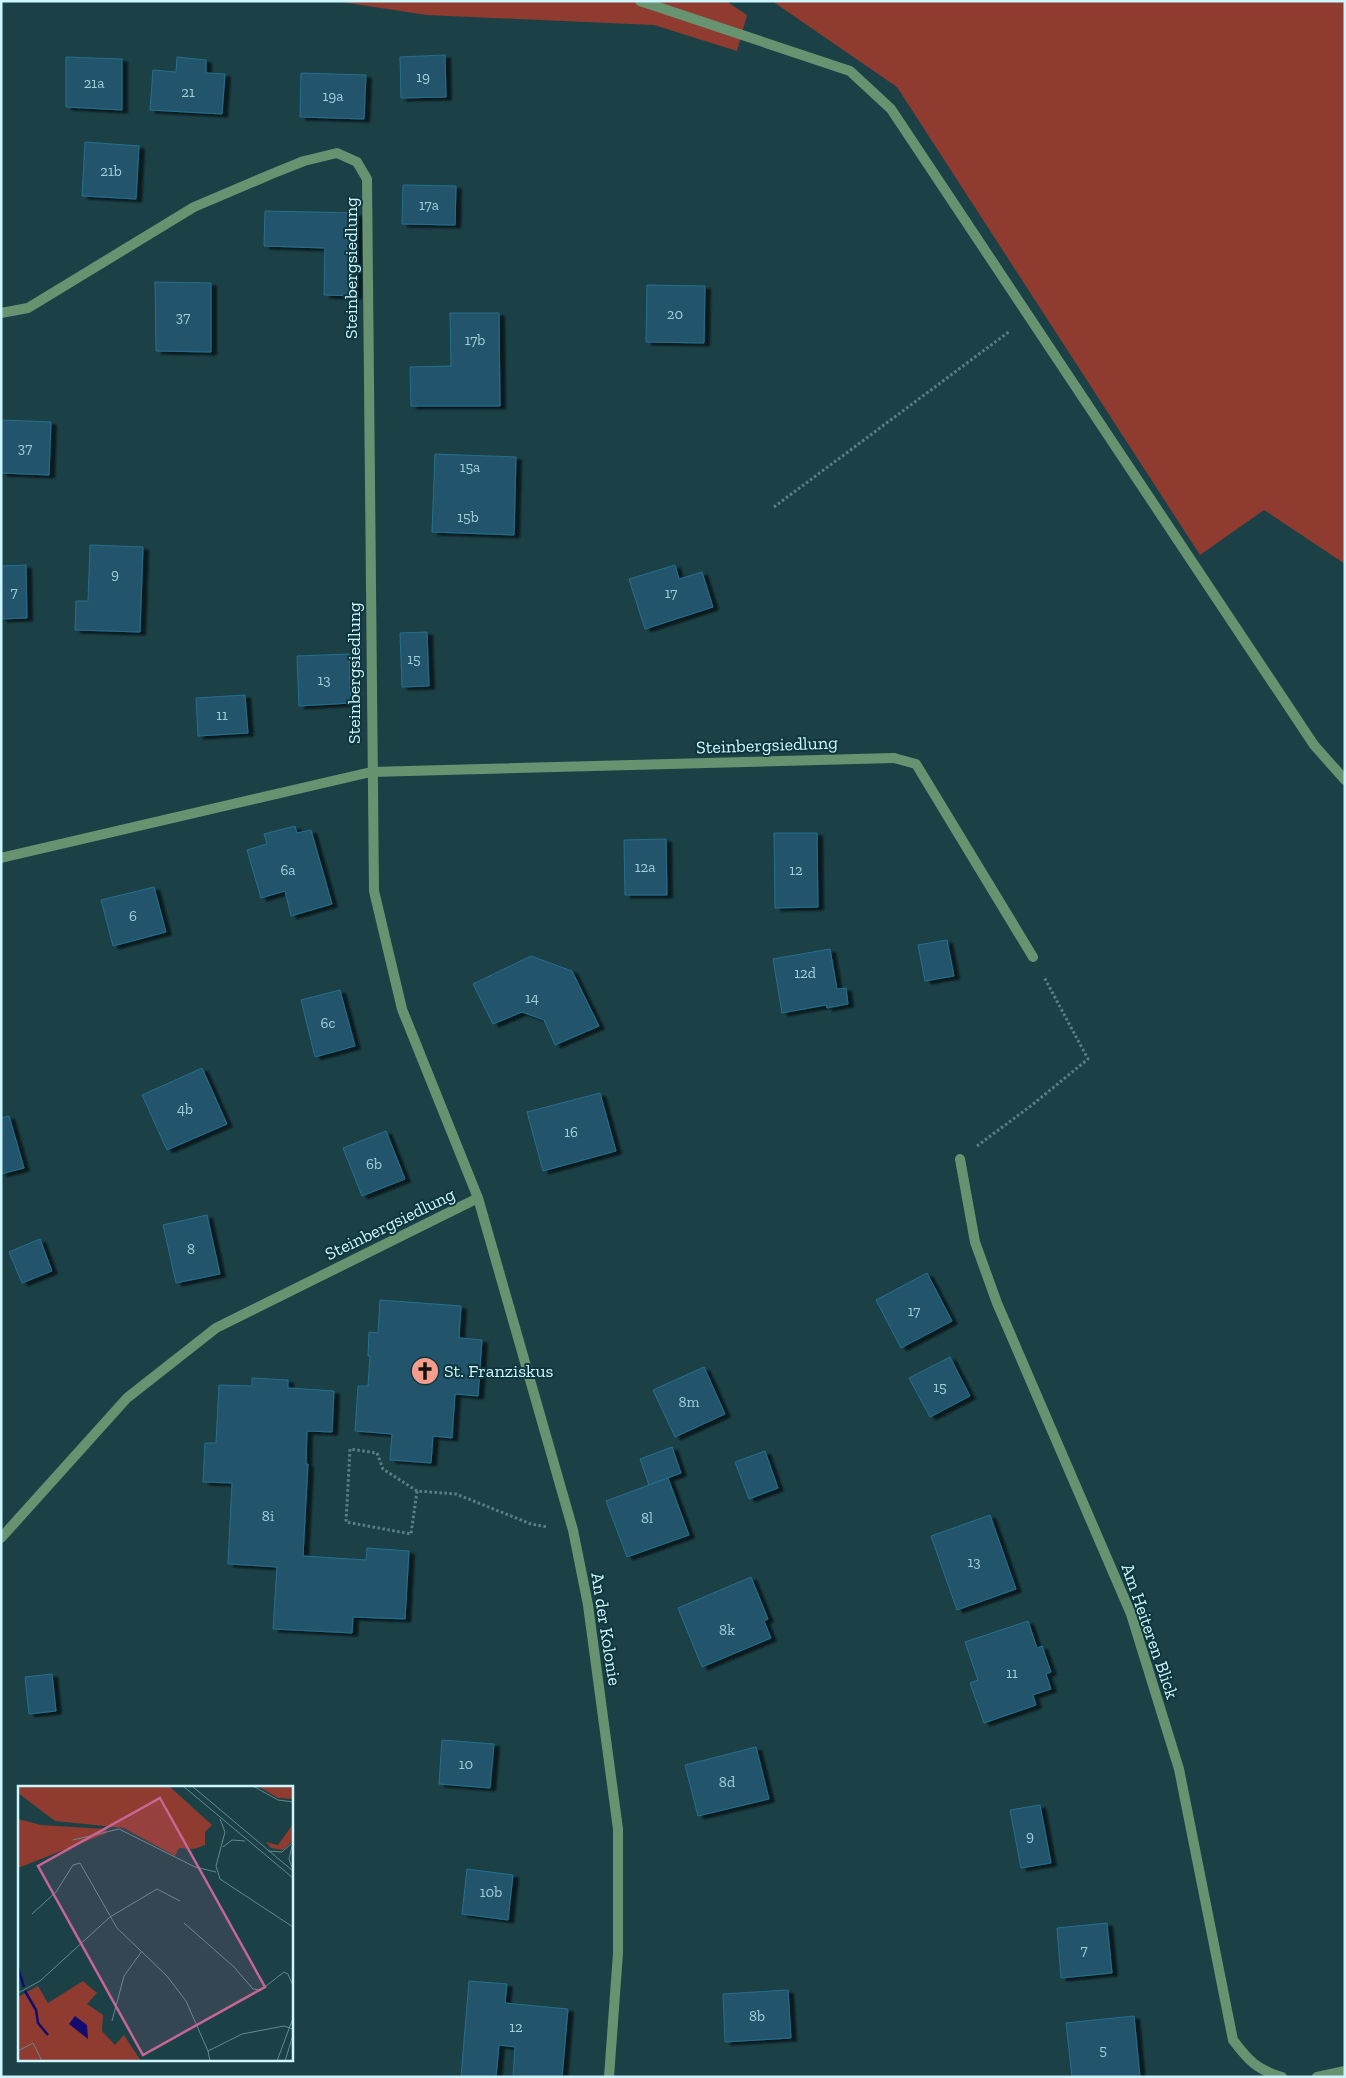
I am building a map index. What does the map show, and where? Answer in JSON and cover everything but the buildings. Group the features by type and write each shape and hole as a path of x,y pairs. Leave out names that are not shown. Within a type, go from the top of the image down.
{"street":[{"path":"640,1 850,71 891,109 1314,745 1345,780"},
{"name":"Steinbergsiedlung","path":"1,313 28,308 194,208 304,161 337,153 356,162 367,179 371,772 374,891 402,1009 478,1198 216,1328 127,1398 1,1538"},
{"name":"Steinbergsiedlung","path":"1,858 371,772 894,758 916,764 1033,957"},
{"name":"Am Heiteren Blick","path":"960,1159 975,1242 997,1304 1131,1614 1180,1769 1232,2040 1248,2060 1267,2073 1282,2077"},
{"name":"An der Kolonie","path":"478,1198 573,1530 588,1605 618,1829 618,1953 609,2077"},
{"path":"1317,2077 1345,2071"}],"path":[{"path":"774,507 1029,317"},
{"path":"960,1159 1032,1105 1088,1059 1033,957"},
{"path":"417,1491 411,1534 346,1522 350,1450 377,1452 383,1470 417,1491 456,1494 531,1524"}],"shaded area":[{"path":"335,1 726,1 747,15 737,51 654,25 427,15"},
{"path":"772,1 1345,1 1345,564 1264,510 1200,555 897,87"}],"place":[{"name":"St. Franziskus","path":"425,1371"}]}
